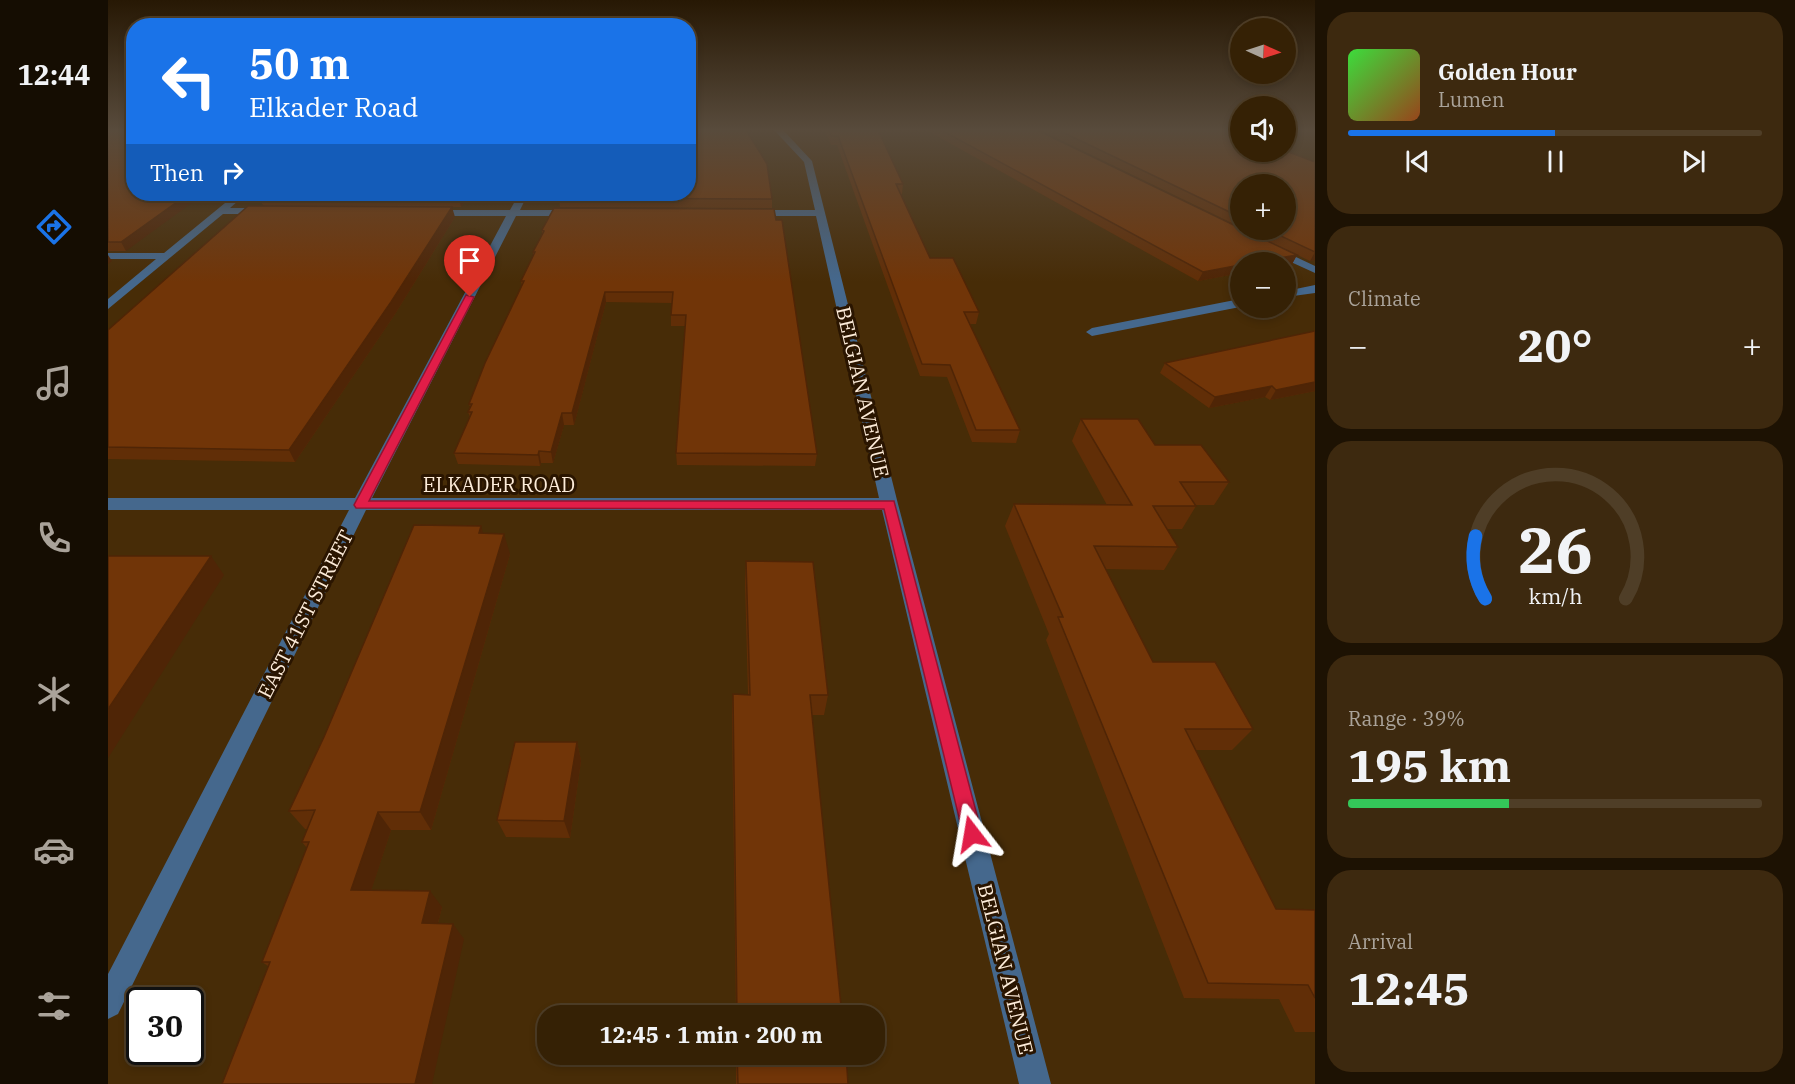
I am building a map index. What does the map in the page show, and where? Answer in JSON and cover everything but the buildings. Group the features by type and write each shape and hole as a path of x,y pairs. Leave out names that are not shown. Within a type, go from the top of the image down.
{"street":[{"name":"BELGIAN AVENUE","path":"813,181 889,504 1035,1084"},
{"path":"108,305 231,201"},
{"name":"EAST 41ST STREET","path":"108,1004 360,505 519,201"},
{"path":"219,211 278,211"},
{"path":"419,212 585,213"},
{"path":"738,213 820,213"},
{"path":"1266,246 1315,270"},
{"path":"108,256 168,256"},
{"path":"1296,292 1315,289"},
{"path":"1092,332 1230,305"},
{"name":"ELKADER ROAD","path":"108,504 889,504"}],"route":[{"path":"470,297 360,505 889,504 972,834"}]}
